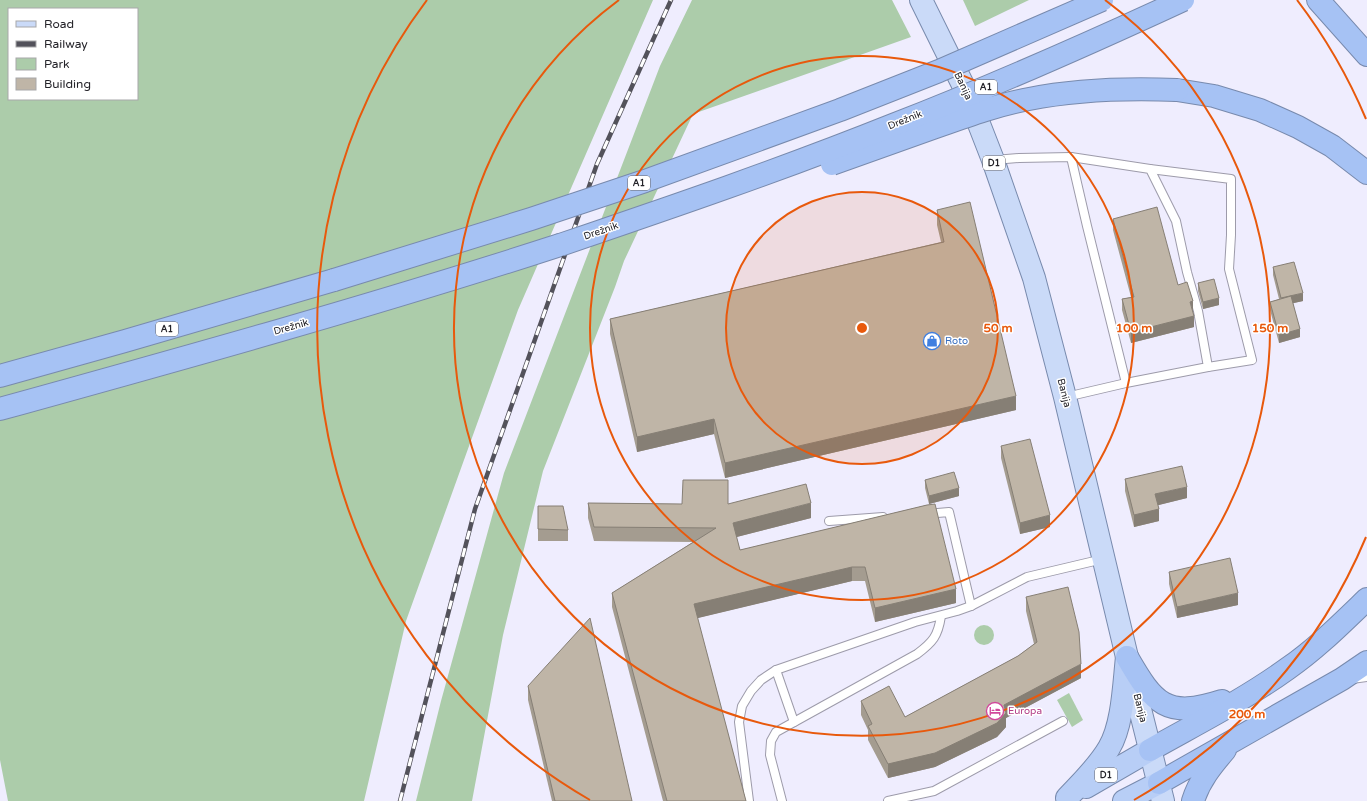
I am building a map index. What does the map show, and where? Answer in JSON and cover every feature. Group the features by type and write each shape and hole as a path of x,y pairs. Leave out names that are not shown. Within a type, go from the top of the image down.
{"highway":[{"name":"A1","path":"0,376 334,280 531,219 646,181 840,110 939,71 1102,0"},
{"name":"Drežnik","path":"0,409 178,360 479,271 671,208 786,166 961,98 1183,0"},
{"path":"1318,0 1367,55"},
{"path":"786,166 808,169 830,166 960,118 1029,99 1090,90 1134,88 1177,90 1214,96 1260,110 1298,127 1332,146 1367,173"},
{"path":"1150,750 1253,691 1287,669 1317,645 1367,599"},
{"path":"1127,657 1142,684 1160,702 1169,707 1193,708 1206,706 1253,691"},
{"path":"1064,800 1090,774 1110,747 1118,724 1127,657"},
{"path":"1124,801 1161,792 1234,740 1342,679 1367,662"},
{"path":"1193,801 1200,784 1209,769 1234,740"},
{"name":"D1","path":"1064,800 1150,750"}],"main road":[{"name":"Banija","path":"921,0 962,83 993,160 1034,278 1065,397 1161,792"}],"lane":[{"path":"1071,157 1086,226 1126,382"},
{"path":"993,160 1071,157 1231,179 1231,235 1229,269 1252,360 1126,382 1065,397"},
{"path":"1150,169 1176,221 1187,272 1198,311 1208,367"},
{"path":"919,514 949,512 971,606"},
{"path":"829,521 889,517"},
{"path":"749,801 739,722 742,706 751,691 761,680 776,670 916,622 941,616 971,606 1026,577 1104,559"},
{"path":"782,801 770,755 771,741 776,732 917,654 936,636 941,616"},
{"path":"776,670 794,722"},
{"path":"1342,679 1367,678"},
{"path":"888,801 934,791 1063,722"}],"green space":[{"path":"0,0 653,0 518,310 406,621 364,801 8,801 0,760"},
{"path":"692,0 892,0 911,37 693,114 624,261 543,471 503,635 472,801 416,801 441,701 504,473 660,66"},
{"path":"963,0 1029,0 975,26"},
{"path":"984,625 991,628 994,635 991,642 984,645 977,642 974,635 977,628"},
{"path":"1069,693 1083,720 1072,727 1057,700"}],"building":[{"path":"970,202 1016,396 725,463 714,419 637,437 610,319 944,242 937,210"},
{"path":"1157,207 1178,285 1187,282 1193,301 1190,302 1194,316 1131,332 1122,299 1134,297 1113,219"},
{"path":"1294,262 1303,293 1281,298 1273,267"},
{"path":"1214,279 1219,298 1203,302 1198,283"},
{"path":"1291,296 1300,329 1279,335 1270,302"},
{"path":"1030,439 1050,515 1020,523 1001,446"},
{"path":"1182,466 1187,487 1155,494 1159,509 1134,515 1125,479"},
{"path":"954,472 959,488 929,496 925,480"},
{"path":"683,480 728,480 728,504 806,484 811,503 733,523 740,550 935,504 956,589 875,608 865,567 852,567 694,604 746,801 667,801 612,593 716,528 594,527 588,503 682,504"},
{"path":"538,506 563,506 568,530 538,529"},
{"path":"1230,558 1238,593 1177,607 1169,572"},
{"path":"1068,587 1079,632 1081,664 1004,705 1006,713 997,723 935,753 888,764 868,726 872,724 861,701 889,686 905,717 1018,656 1037,642 1026,597"},
{"path":"590,618 632,801 555,801 528,686"}],"railway":[{"path":"400,801 475,509 597,164 671,0"}],"place":[{"name":"Roto","path":"932,341"},
{"name":"Europa","path":"995,711"}]}
